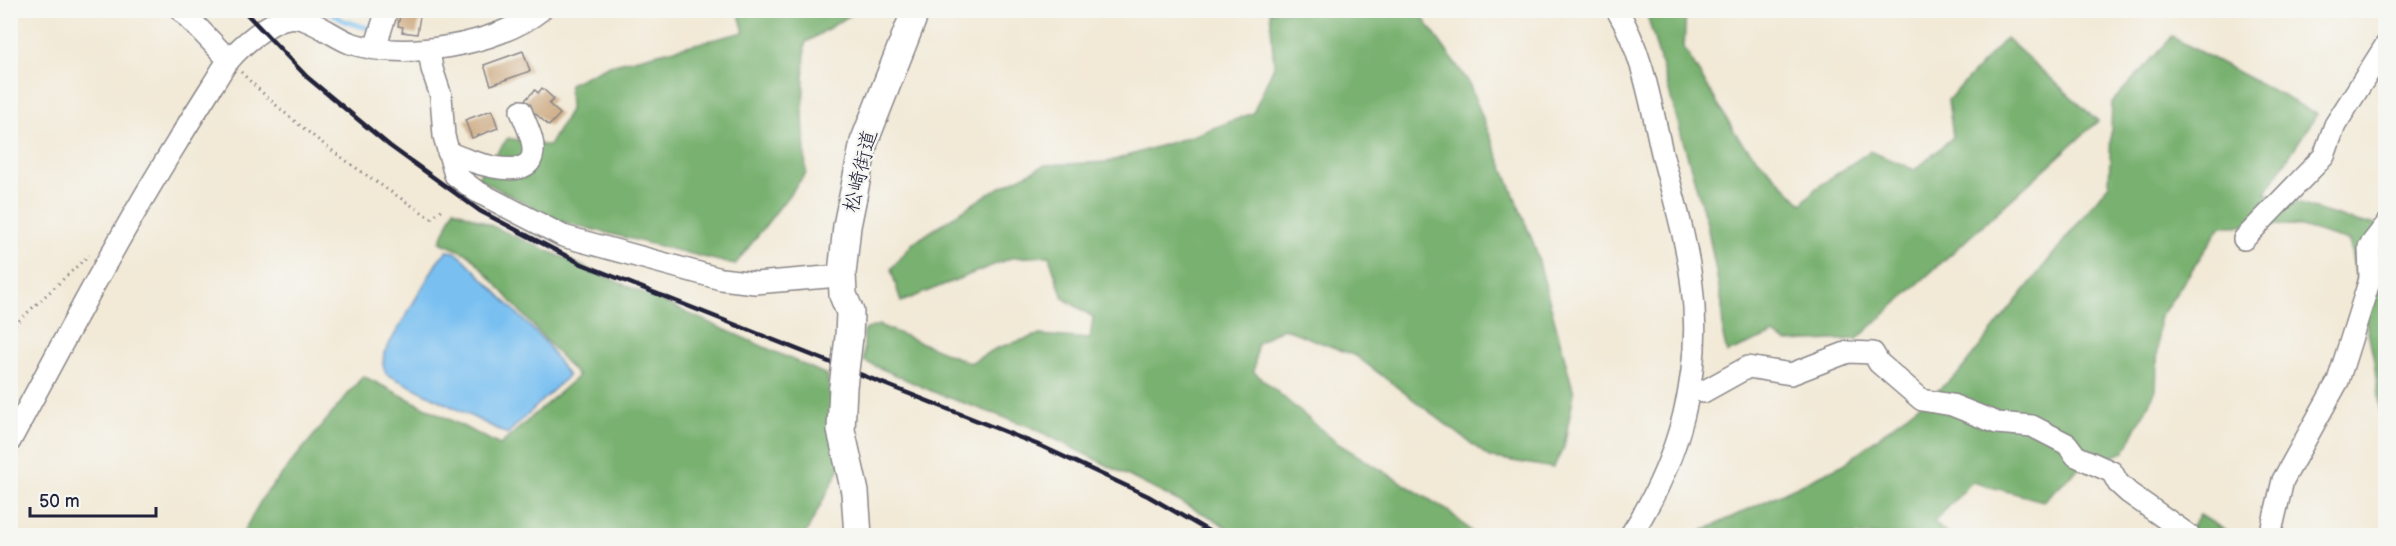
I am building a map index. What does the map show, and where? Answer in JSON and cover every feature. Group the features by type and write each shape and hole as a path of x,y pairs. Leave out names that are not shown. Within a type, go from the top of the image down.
{"main road":[{"name":"松崎街道","path":"858,536 855,492 841,430 850,312 843,295 842,274 847,226 864,142 916,10"}],"street":[{"path":"181,10 229,60"},
{"path":"375,48 387,10"},
{"path":"10,441 132,214 229,60 272,23 287,14 302,18 348,42 404,52 429,50 490,36 513,28 541,10"},
{"path":"1617,10 1633,44 1647,89 1687,256 1694,318 1694,359 1687,404 1666,470 1645,513 1630,536"},
{"path":"2244,239 2324,156 2336,125 2385,45"},
{"path":"429,50 432,69 441,96 444,136 455,175 476,190 563,236 722,279 755,283 842,274"},
{"path":"448,152 464,160 487,166 510,169 525,166 532,157 532,143 521,111"},
{"path":"2270,536 2283,480 2338,381 2370,279 2369,247 2385,225"},
{"path":"1703,392 1748,366 1791,374 1848,352 1872,353 1879,363 1922,400 1952,405 1997,423 2032,426 2067,444 2076,456 2112,471 2118,483 2129,493 2190,536"}],"path":[{"path":"229,60 316,139 388,191 431,218 444,208"},
{"path":"10,328 97,247"}],"green space":[{"path":"738,11 857,11 805,43 803,116 806,173 735,265 559,221 477,178 508,138 549,146 570,110 569,84 610,65 744,32"},
{"path":"1270,11 1418,11 1468,81 1535,247 1574,393 1564,447 1553,468 1489,457 1356,356 1283,328 1257,343 1254,372 1337,443 1450,512 1475,535 1238,535 1212,518 1031,427 936,393 864,361 864,330 879,325 970,363 997,348 1038,335 1090,339 1093,317 1063,298 1049,256 1011,258 901,302 891,269 913,243 991,192 1045,165 1108,162 1195,135 1253,113 1274,66"},
{"path":"1646,11 1686,11 1684,48 1739,139 1802,204 1815,189 1870,151 1915,170 1953,137 1948,100 2006,38 2098,121 1857,339 1787,342 1773,334 1727,353 1723,336 1722,304 1707,224"},
{"path":"2172,37 2317,114 2265,193 2360,223 2385,224 2385,450 2374,361 2349,241 2294,225 2221,226 2159,319 2156,390 2124,452 2078,469 2043,501 1972,482 1934,522 1948,535 1701,536 1700,532 1844,464 1958,374 2109,184 2112,102"},
{"path":"454,209 827,375 844,460 805,535 241,536 263,497 363,376 500,445 578,376 470,255 440,242"},
{"path":"2200,515 2233,535 2184,536"}],"water":[{"path":"447,251 455,252 465,260 546,343 568,376 507,434 386,374 383,365 384,353 439,259"}],"building":[{"path":"401,10 421,10 417,34 402,32 403,27 398,26"},
{"path":"523,51 530,71 491,85 484,65"},
{"path":"542,88 554,99 549,104 560,114 549,126 523,102 535,90 538,93"},
{"path":"492,110 498,128 472,138 465,120"}],"waterway":[{"path":"327,10 344,21 371,29 373,23"}],"railway":[{"path":"243,10 307,77 390,146 480,211 582,264 1041,446 1148,496 1217,536"}]}
